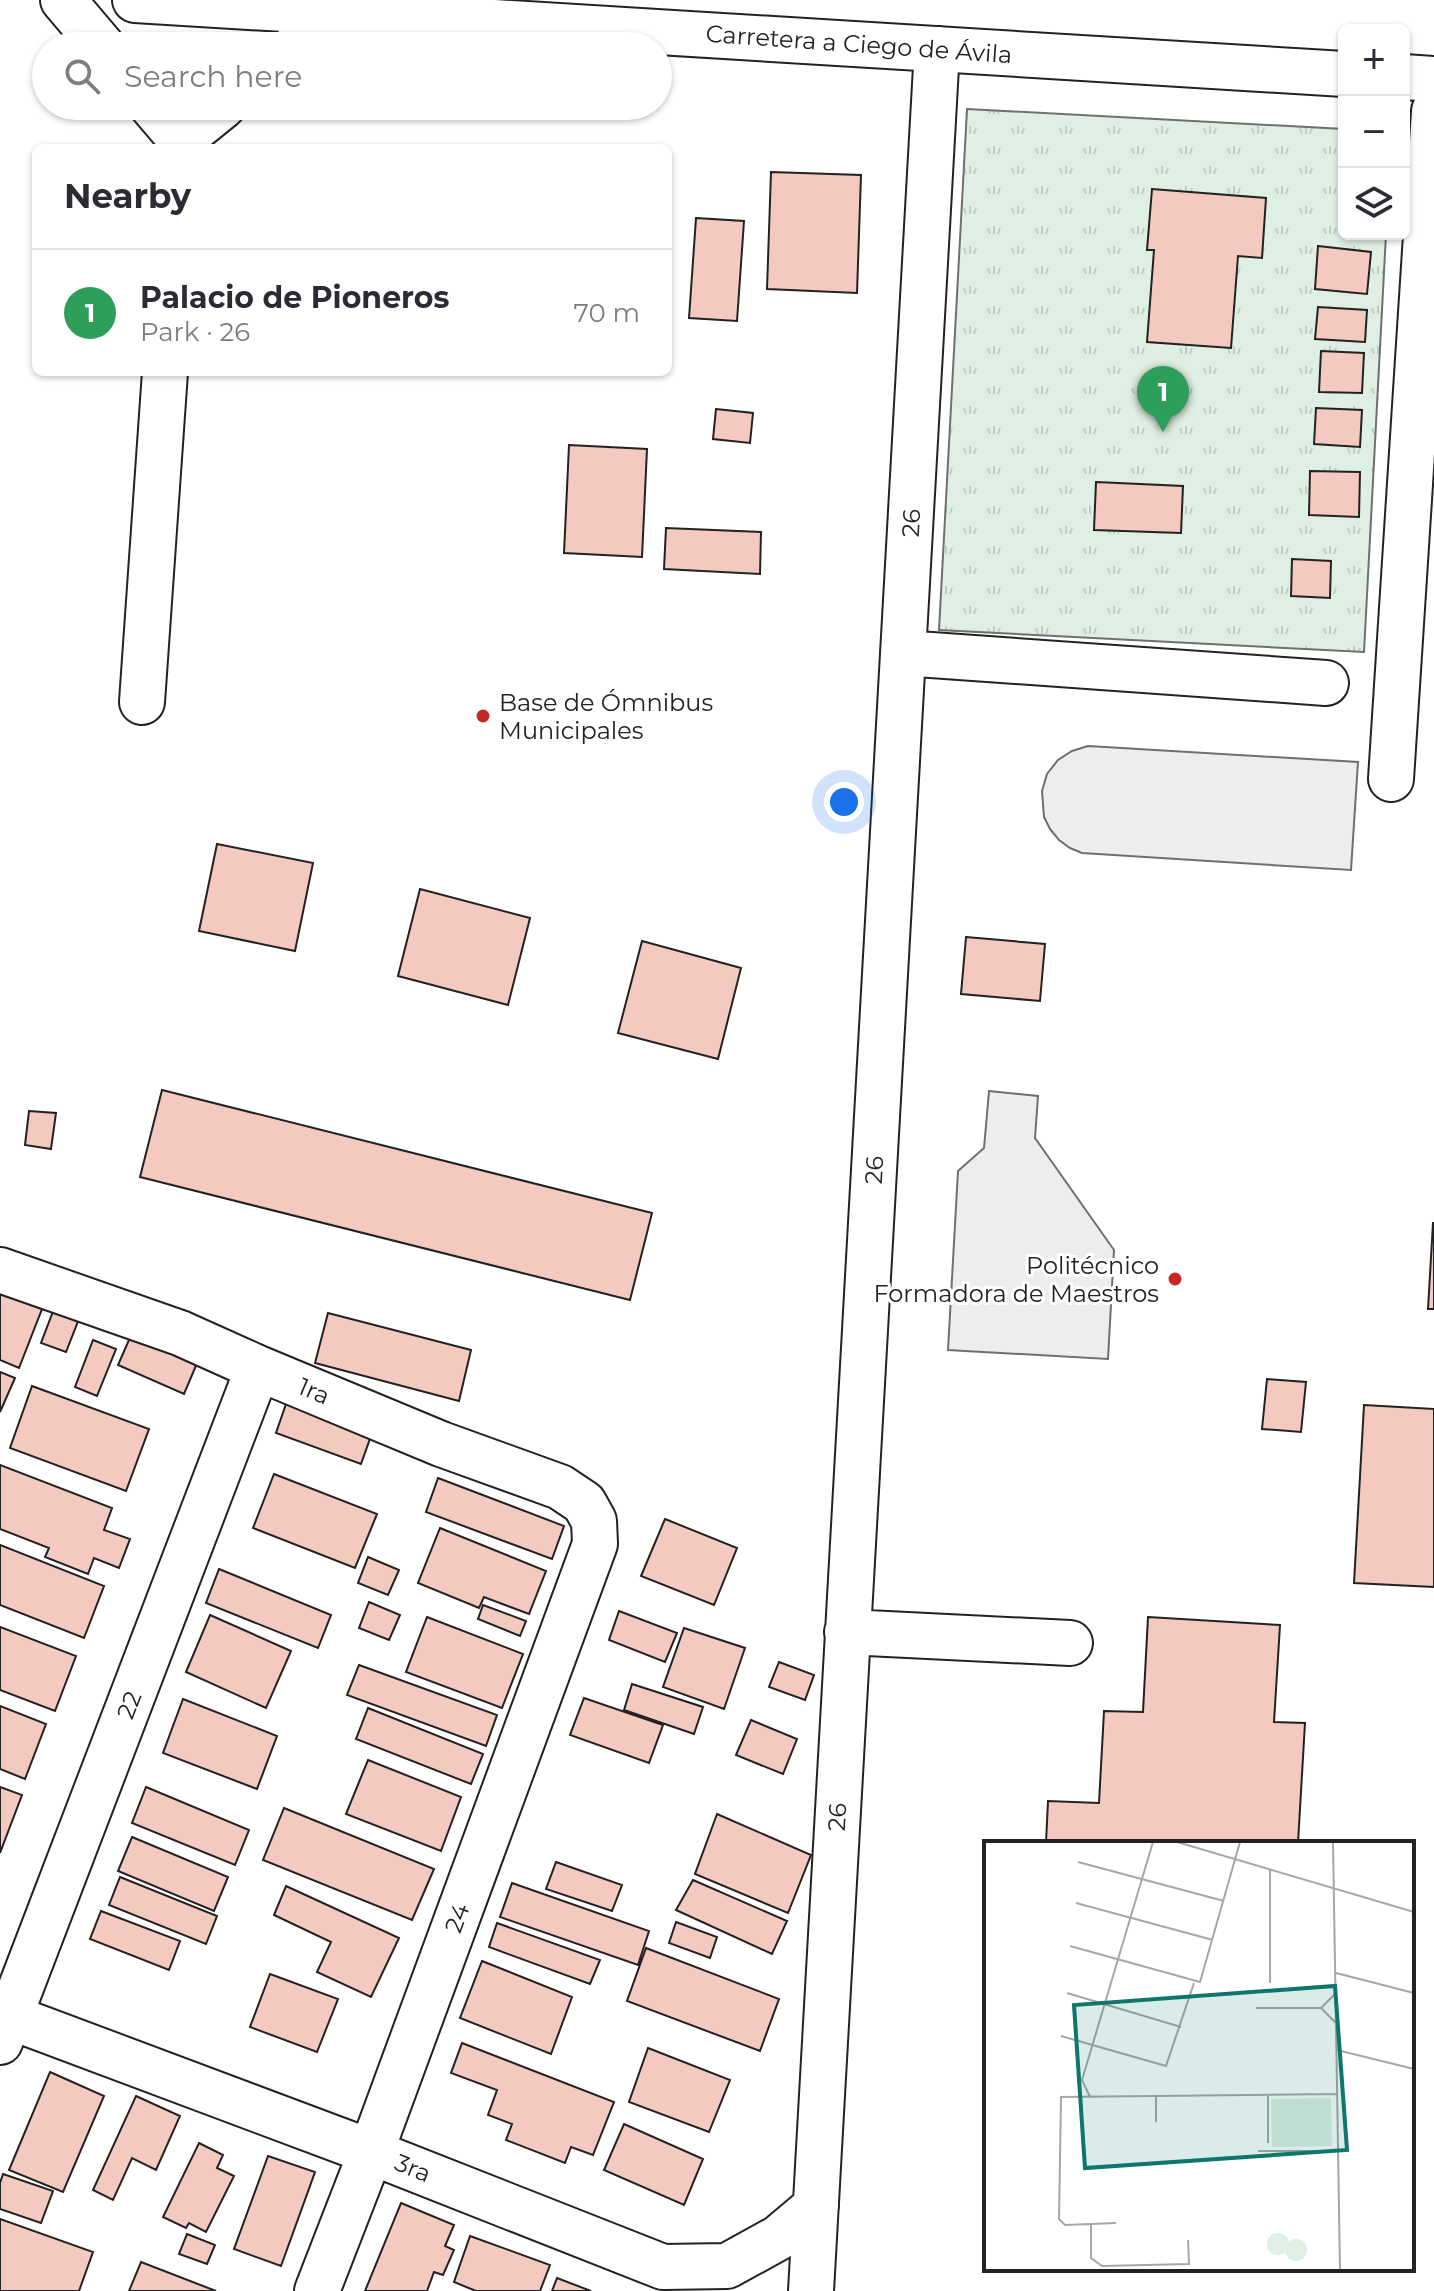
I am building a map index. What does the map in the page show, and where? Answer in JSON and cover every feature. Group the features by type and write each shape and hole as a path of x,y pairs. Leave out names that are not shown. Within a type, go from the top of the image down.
{"street":[{"path":"63,0 90,32"},
{"name":"Carretera a Ciego de Ávila","path":"135,0 335,12 557,13 937,49 1338,74"},
{"path":"311,32 335,12"},
{"name":"26","path":"811,2291 937,49"},
{"path":"1410,77 1434,79"},
{"path":"1391,779 1434,111"},
{"path":"163,120 181,144 208,120"},
{"path":"142,702 165,376"},
{"path":"903,653 1326,683"},
{"name":"1ra","path":"0,1270 180,1333 441,1444 560,1487 584,1503 594,1521 595,1544"},
{"name":"22","path":"3,2023 258,1368"},
{"name":"24","path":"317,2291 595,1544"},
{"path":"847,1632 1070,1643"},
{"name":"3ra","path":"3,2023 371,2152 663,2267 727,2266 778,2238 816,2206"}],"green space":[{"path":"967,109 1338,129 1338,240 1386,240 1364,652 939,630"}],"shaded area":[{"path":"1088,746 1358,762 1351,870 1082,853 1070,848 1059,840 1044,817 1042,791 1047,774 1058,760"},
{"path":"989,1091 1038,1096 1035,1138 1114,1250 1108,1359 948,1350 958,1171 984,1148"}],"building":[{"path":"771,172 861,175 857,293 767,289"},
{"path":"1152,189 1266,198 1262,258 1238,256 1231,348 1147,342 1154,250 1147,250"},
{"path":"696,218 744,221 737,321 689,318"},
{"path":"1318,246 1371,252 1367,294 1315,289"},
{"path":"1318,307 1367,310 1365,342 1315,339"},
{"path":"1321,351 1364,353 1362,393 1319,392"},
{"path":"1316,408 1362,410 1360,447 1314,444"},
{"path":"716,409 753,413 750,443 713,439"},
{"path":"569,445 647,449 642,557 564,553"},
{"path":"1310,471 1360,472 1359,517 1309,515"},
{"path":"1096,482 1183,486 1181,533 1094,530"},
{"path":"666,528 761,532 760,574 664,569"},
{"path":"1292,559 1331,561 1330,598 1291,596"},
{"path":"217,844 313,863 295,951 199,931"},
{"path":"420,889 530,918 508,1005 398,976"},
{"path":"966,937 1045,944 1040,1001 961,994"},
{"path":"642,941 741,968 718,1059 618,1033"},
{"path":"162,1090 652,1213 630,1300 140,1177"},
{"path":"29,1111 56,1113 51,1149 25,1145"},
{"path":"1433,1223 1434,1309 1428,1309"},
{"path":"0,1293 42,1309 19,1368 0,1360"},
{"path":"57,1301 82,1311 66,1352 41,1343"},
{"path":"328,1313 471,1350 459,1401 315,1363"},
{"path":"132,1333 198,1361 184,1394 118,1365"},
{"path":"93,1340 116,1349 97,1396 75,1387"},
{"path":"0,1372 15,1378 0,1412"},
{"path":"1267,1379 1306,1382 1301,1432 1262,1429"},
{"path":"32,1386 149,1429 126,1491 10,1448"},
{"path":"287,1401 372,1433 361,1464 276,1433"},
{"path":"1364,1405 1434,1409 1434,1587 1354,1583"},
{"path":"0,1465 112,1508 104,1530 130,1539 119,1568 94,1558 88,1574 45,1557 49,1548 0,1529"},
{"path":"274,1474 377,1514 355,1568 253,1528"},
{"path":"438,1478 564,1526 552,1559 426,1512"},
{"path":"665,1519 737,1548 714,1605 641,1576"},
{"path":"440,1528 546,1571 529,1614 484,1597 479,1608 418,1583"},
{"path":"0,1545 104,1586 84,1638 0,1605"},
{"path":"368,1557 399,1570 388,1595 358,1583"},
{"path":"219,1569 331,1615 318,1648 206,1603"},
{"path":"369,1602 400,1615 389,1640 359,1628"},
{"path":"483,1605 526,1621 520,1636 478,1619"},
{"path":"619,1611 677,1633 665,1662 609,1640"},
{"path":"210,1615 291,1651 266,1708 186,1672"},
{"path":"427,1617 523,1654 502,1708 406,1672"},
{"path":"1148,1617 1280,1625 1274,1722 1305,1723 1298,1841 1046,1841 1048,1801 1099,1803 1104,1711 1143,1712"},
{"path":"0,1627 76,1656 55,1711 0,1690"},
{"path":"684,1628 745,1648 724,1709 663,1687"},
{"path":"779,1662 814,1675 805,1700 769,1687"},
{"path":"359,1665 497,1715 486,1746 347,1695"},
{"path":"632,1684 703,1707 694,1734 624,1710"},
{"path":"584,1698 663,1725 649,1763 570,1735"},
{"path":"183,1699 277,1736 257,1789 163,1753"},
{"path":"0,1706 46,1724 25,1779 0,1769"},
{"path":"368,1708 483,1754 471,1784 356,1739"},
{"path":"751,1720 797,1739 783,1774 736,1755"},
{"path":"368,1760 461,1797 441,1851 346,1814"},
{"path":"0,1787 22,1795 0,1853"},
{"path":"146,1787 249,1830 235,1865 132,1823"},
{"path":"284,1808 434,1869 412,1920 263,1860"},
{"path":"717,1814 811,1855 788,1913 695,1874"},
{"path":"132,1837 228,1877 214,1911 118,1871"},
{"path":"556,1862 622,1885 612,1911 546,1889"},
{"path":"120,1877 217,1916 206,1944 109,1905"},
{"path":"693,1880 787,1921 772,1954 676,1910"},
{"path":"512,1883 649,1931 638,1965 500,1917"},
{"path":"286,1886 399,1938 371,1997 317,1972 331,1942 274,1915"},
{"path":"101,1911 180,1941 169,1970 90,1939"},
{"path":"676,1922 717,1937 710,1958 669,1943"},
{"path":"497,1923 600,1960 590,1984 489,1947"},
{"path":"646,1948 779,1999 760,2051 627,2001"},
{"path":"482,1961 572,1997 551,2054 460,2018"},
{"path":"270,1974 338,1999 317,2052 250,2027"},
{"path":"462,2043 614,2102 593,2155 571,2147 565,2163 506,2140 512,2124 488,2115 497,2090 451,2073"},
{"path":"648,2048 730,2080 709,2132 629,2102"},
{"path":"50,2072 104,2096 63,2192 9,2170"},
{"path":"136,2096 180,2116 156,2170 132,2158 113,2200 93,2190"},
{"path":"624,2124 703,2159 684,2205 604,2170"},
{"path":"199,2143 223,2155 217,2168 234,2176 206,2232 189,2223 186,2228 163,2217"},
{"path":"268,2156 315,2172 281,2266 234,2249"},
{"path":"3,2174 53,2191 41,2223 0,2209"},
{"path":"401,2203 454,2225 445,2246 454,2250 443,2275 434,2272 427,2291 365,2291"},
{"path":"0,2219 93,2252 79,2291 0,2291"},
{"path":"187,2234 215,2245 207,2264 179,2254"},
{"path":"470,2236 550,2265 540,2291 476,2291 454,2282"},
{"path":"141,2262 216,2291 129,2291"},
{"path":"557,2278 591,2291 552,2291"}],"place":[{"name":"Palacio de Pioneros","path":"1163,432"},
{"name":"Base de Ómnibus Municipales","path":"483,716"},
{"name":"Politécnico Formadora de Maestros","path":"1175,1279"}]}
